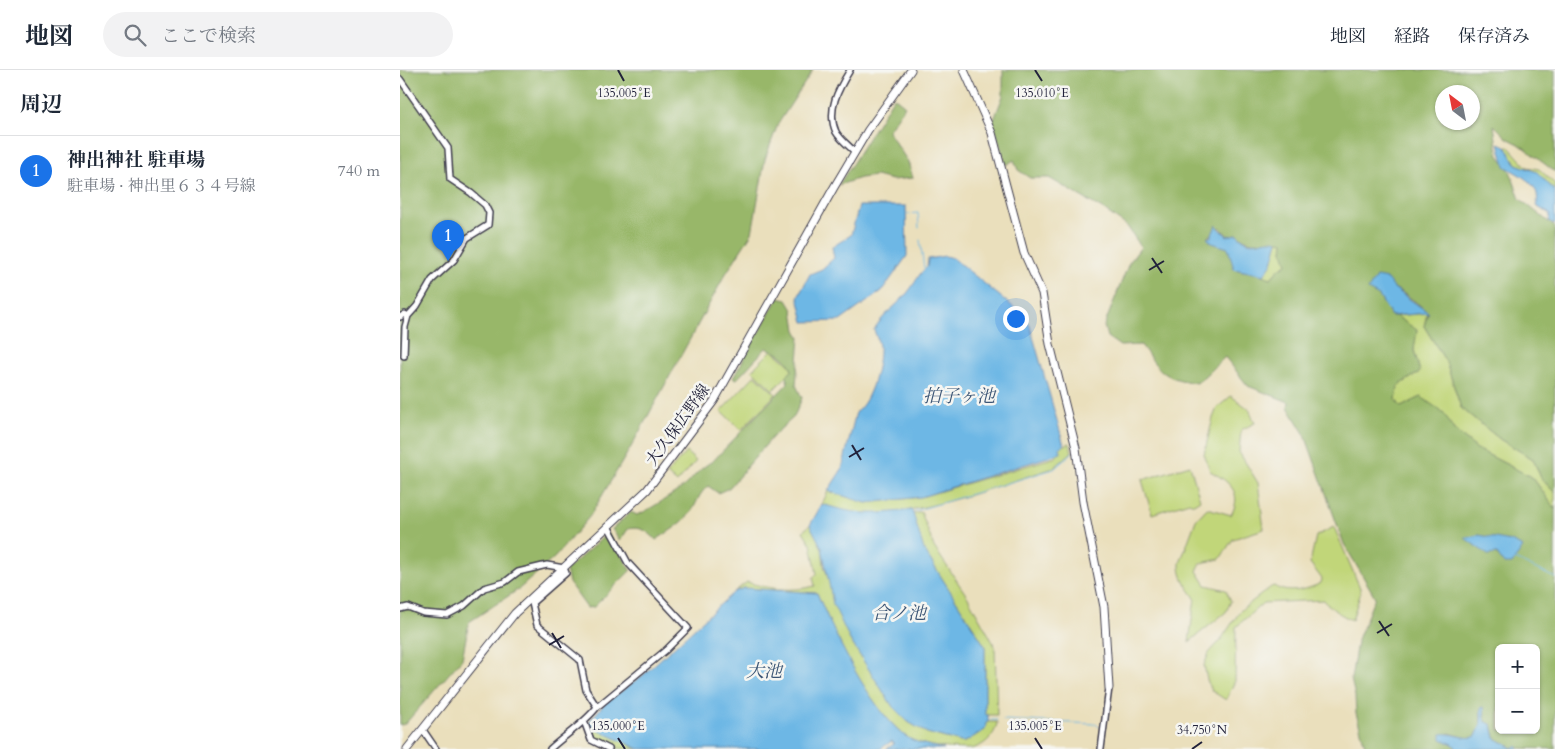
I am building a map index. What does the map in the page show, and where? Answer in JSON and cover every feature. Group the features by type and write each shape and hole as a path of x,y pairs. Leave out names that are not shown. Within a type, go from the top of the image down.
{"street":[{"path":"850,70 835,94 834,124 837,134 855,152"},
{"name":"大久保広野線","path":"407,749 515,613 609,528 647,490 714,401 855,152 910,70"},
{"path":"964,70 992,133 1024,253 1042,293 1050,344 1076,448 1088,531 1104,608 1108,688 1101,749"},
{"path":"400,79 448,148 450,180 472,193 489,213 488,225 467,238 454,260 432,280 408,316 405,327 404,356"},
{"path":"400,318 405,314 408,316"},
{"path":"550,749 666,650 688,628 628,563 609,528"},
{"path":"400,609 408,607 423,613 447,614 464,606 484,588 505,582 518,572 547,565 564,568 566,573 532,603 537,625 580,660 586,690 597,707"},
{"path":"584,721 591,740 608,749"},
{"path":"423,730 436,749"}],"green space":[{"path":"400,70 813,70 778,124 765,159 752,233 725,275 631,447 590,516 555,557 519,589 469,622 462,659 405,724 400,725"},
{"path":"1003,70 1555,70 1555,172 1519,144 1507,138 1494,125 1498,154 1510,171 1520,199 1555,227 1555,493 1541,478 1533,459 1501,440 1461,408 1446,362 1424,326 1428,313 1412,299 1394,288 1379,296 1391,316 1396,316 1417,330 1414,350 1420,372 1398,386 1396,400 1401,407 1421,397 1444,413 1454,430 1477,449 1533,478 1555,509 1555,749 1513,748 1495,738 1492,725 1485,721 1484,707 1481,708 1481,725 1476,736 1471,739 1449,733 1442,739 1453,744 1457,749 1366,749 1356,713 1351,679 1357,642 1375,597 1344,544 1305,435 1288,407 1289,402 1248,386 1225,357 1197,383 1185,381 1169,376 1158,368 1141,345 1120,346 1107,337 1104,326 1129,263 1141,247 1127,226 1104,210 1049,178 1030,178 1018,170 1014,160 1006,165 993,122 1003,96","holes":["1220,227 1228,236 1237,234 1248,241 1284,242 1283,251 1287,264 1279,269 1271,278 1248,270 1242,271 1233,262 1228,248 1207,238","1468,537 1511,541 1522,548 1500,557"]},
{"path":"894,97 905,106 888,131 908,162 913,178 892,180 876,176 860,178 839,185"},
{"path":"1508,146 1527,167 1539,169 1555,184 1555,191 1537,172 1516,164 1506,147"},
{"path":"1278,241 1285,242 1283,251 1288,264 1279,269 1271,278 1262,276 1272,263"},
{"path":"778,298 787,300 793,310 796,330 800,337 796,385 802,398 794,417 776,433 729,488 718,493 708,486 701,494 690,514 676,526 656,540 644,530 628,529 620,541 612,529 631,512 637,515 661,502 684,486 701,469 713,461 788,383 786,376 792,371 791,367 786,360 774,351 766,348 737,379 733,378"},
{"path":"1427,313 1424,326 1446,362 1461,408 1501,440 1533,459 1541,478 1555,493 1555,509 1533,478 1477,449 1454,430 1443,413 1421,398 1401,407 1396,400 1398,386 1420,372 1414,350 1416,330 1396,316"},
{"path":"772,350 791,366 792,371 773,390 752,370"},
{"path":"755,375 776,394 741,430 721,411"},
{"path":"1231,396 1249,409 1255,423 1241,430 1239,452 1258,483 1264,529 1233,539 1220,559 1201,563 1197,571 1206,585 1226,590 1231,601 1226,612 1189,642 1195,598 1182,578 1180,563 1196,520 1207,508 1231,515 1235,507 1236,500 1232,488 1223,479 1210,471 1204,454 1217,408"},
{"path":"1070,443 1072,452 1054,468 938,504 891,512 855,514 822,504 828,491 866,503 921,497 1056,457 1060,447"},
{"path":"686,452 696,461 677,483 667,474"},
{"path":"1190,465 1200,500 1194,504 1189,502 1152,514 1142,480"},
{"path":"921,512 934,547 967,596 995,646 997,715 985,715 985,646 924,550 913,514"},
{"path":"810,525 822,548 824,566 850,640 893,707 908,722 927,733 961,742 966,742 986,722 997,722 992,736 988,740 980,746 970,749 945,748 926,745 904,735 891,722 865,688 843,649 817,593 744,588 734,592 747,582 781,589 815,586 813,577 817,574 811,544 803,531"},
{"path":"1334,527 1360,588 1360,595 1352,620 1336,612 1324,600 1263,603 1236,627 1235,681 1226,700 1212,691 1207,680 1204,665 1209,653 1220,641 1241,610 1271,587 1274,586 1291,591 1310,588 1321,583 1322,579 1310,563 1316,536"},
{"path":"608,533 631,570 594,607 587,608 569,583 566,570"},
{"path":"589,726 639,749 616,748 601,743 591,734"}],"water":[{"path":"1499,143 1506,146 1516,164 1537,172 1555,191 1555,224 1549,222 1550,214 1536,206 1537,198 1533,186 1523,177 1505,166"},
{"path":"859,206 906,206 907,256 882,291 840,321 804,322 798,297 810,274 822,269 834,258 832,247 851,235"},
{"path":"1216,225 1227,236 1237,234 1248,242 1278,241 1272,263 1264,275 1234,269 1228,248 1212,243 1207,238 1211,237"},
{"name":"拍子ヶ池","path":"945,256 953,258 1023,315 1030,326 1064,445 1060,447 1061,453 921,497 866,503 828,491 842,469 856,412 866,400 873,382 879,354 879,346 874,330 904,297 927,267 928,259"},
{"path":"1376,277 1387,279 1394,288 1429,313 1391,316 1379,296 1368,290"},
{"name":"合ノ池","path":"822,504 847,511 867,513 912,510 924,550 985,646 985,714 988,715 988,722 986,723 985,730 965,742 961,742 927,733 908,722 893,707 850,640 833,604 822,548 810,525"},
{"path":"1479,535 1511,541 1523,547 1512,564 1504,564 1497,554 1488,555 1465,538"},
{"name":"大池","path":"744,588 817,593 854,669 878,707 891,723 908,738 944,749 886,749 894,744 892,741 880,749 639,749 589,726 589,722 605,703 642,676 734,592"},
{"path":"1484,707 1485,721 1492,725 1495,738 1513,748 1517,746 1519,749 1457,749 1453,744 1441,739 1441,734 1469,738 1476,736 1481,725 1481,708"}],"waterway":[{"path":"907,214 918,213 919,228"},
{"path":"920,240 924,268"},
{"path":"912,512 1054,469 1073,452"},
{"path":"1515,559 1555,578"},
{"path":"988,720 997,720"},
{"path":"1003,720 1096,724 1099,727"}],"place":[{"name":"神出神社 駐車場","path":"448,261"}]}
